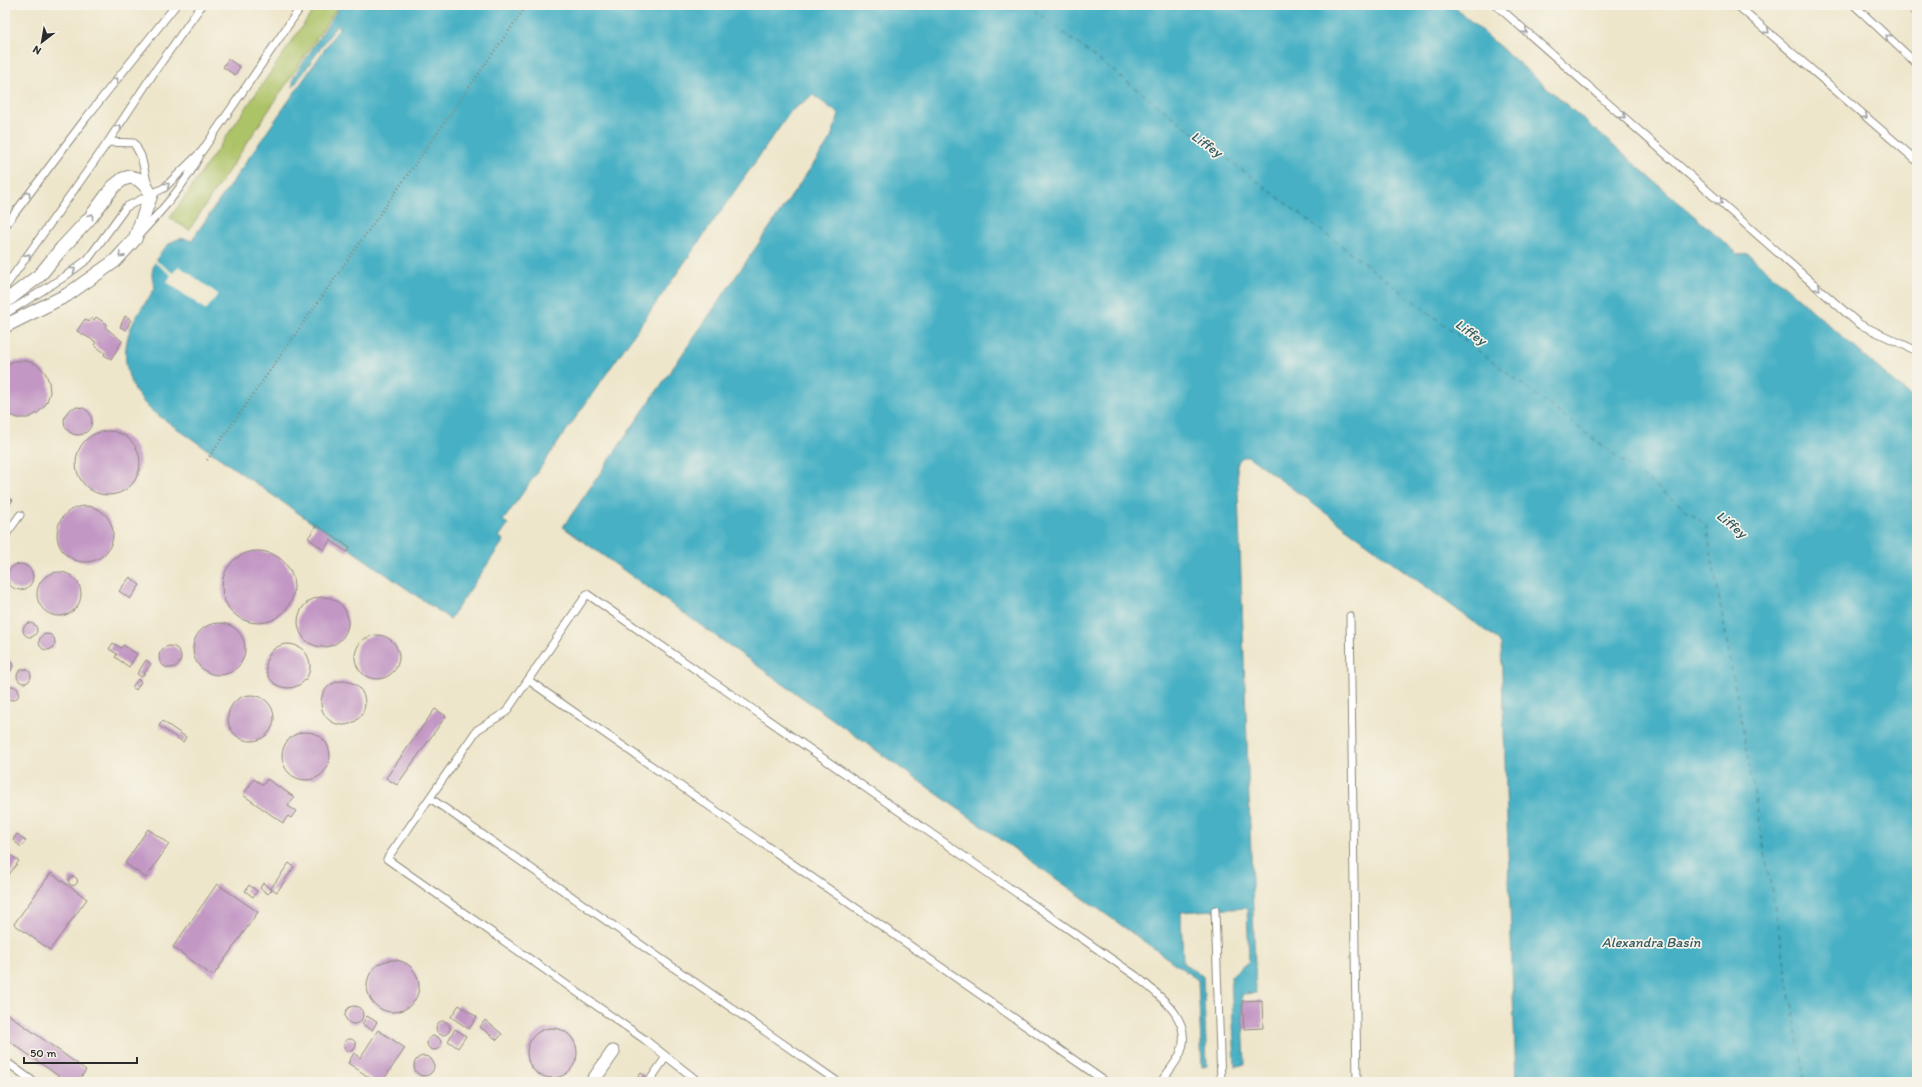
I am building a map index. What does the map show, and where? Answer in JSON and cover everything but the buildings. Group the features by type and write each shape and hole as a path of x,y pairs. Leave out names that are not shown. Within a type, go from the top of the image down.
{"street":[{"path":"1913,5 1917,9"},
{"path":"5,302 40,275 62,248 90,218 113,187 122,179 130,177 138,179 145,185 151,196 135,239 115,262 67,295 5,326"},
{"path":"592,1082 613,1052"}],"lane":[{"path":"5,226 86,118 176,5"},
{"path":"5,288 202,5"},
{"path":"135,239 167,205 192,172 202,151 302,5"},
{"path":"1496,5 1859,324 1917,351"},
{"path":"1737,5 1917,161"},
{"path":"1854,5 1917,64"},
{"path":"108,142 134,143 141,156 151,196"},
{"path":"5,314 64,277 88,259 126,207 151,196 164,188 202,151"},
{"path":"5,536 20,515"},
{"path":"699,1082 644,1039 387,859 476,730 506,712 587,594 1130,971 1167,1001 1178,1016 1184,1035 1180,1053 1161,1082"},
{"path":"1350,616 1357,1082"},
{"path":"528,680 1106,1082"},
{"path":"430,798 838,1082"},
{"path":"1215,910 1221,1082"},
{"path":"650,1080 666,1057"},
{"path":"5,1061 34,1082"}],"path":[{"path":"207,460 526,5"}],"green space":[{"path":"317,5 339,5 189,230 170,218"}],"water":[{"path":"341,5 1452,5 1739,255 1748,254 1917,402 1917,1082 1516,1082 1501,645 1497,639 1248,456 1241,458 1237,464 1256,993 1242,994 1245,1065 1235,1066 1231,976 1249,961 1247,908 1181,912 1183,963 1203,976 1207,1066 1202,1067 1198,980 563,527 830,140 839,114 813,95 791,111 503,521 508,524 499,537 504,540 450,619 152,411 137,394 128,374 126,364 127,342 130,330 138,314 155,288 152,275 153,268 160,254 171,242 178,239 191,241 340,27 337,25 293,87 293,79 297,72"}],"pier":[{"path":"155,260 173,273 179,266 218,294 206,310 167,282 171,275 154,262"}],"ferry route":[{"path":"1027,5 1706,525 1806,1082"}],"water label":[{"name":"Liffey","path":"1207,144"},
{"name":"Liffey","path":"1471,332"},
{"name":"Liffey","path":"1732,524"},
{"name":"Alexandra Basin","path":"1651,942"}]}
